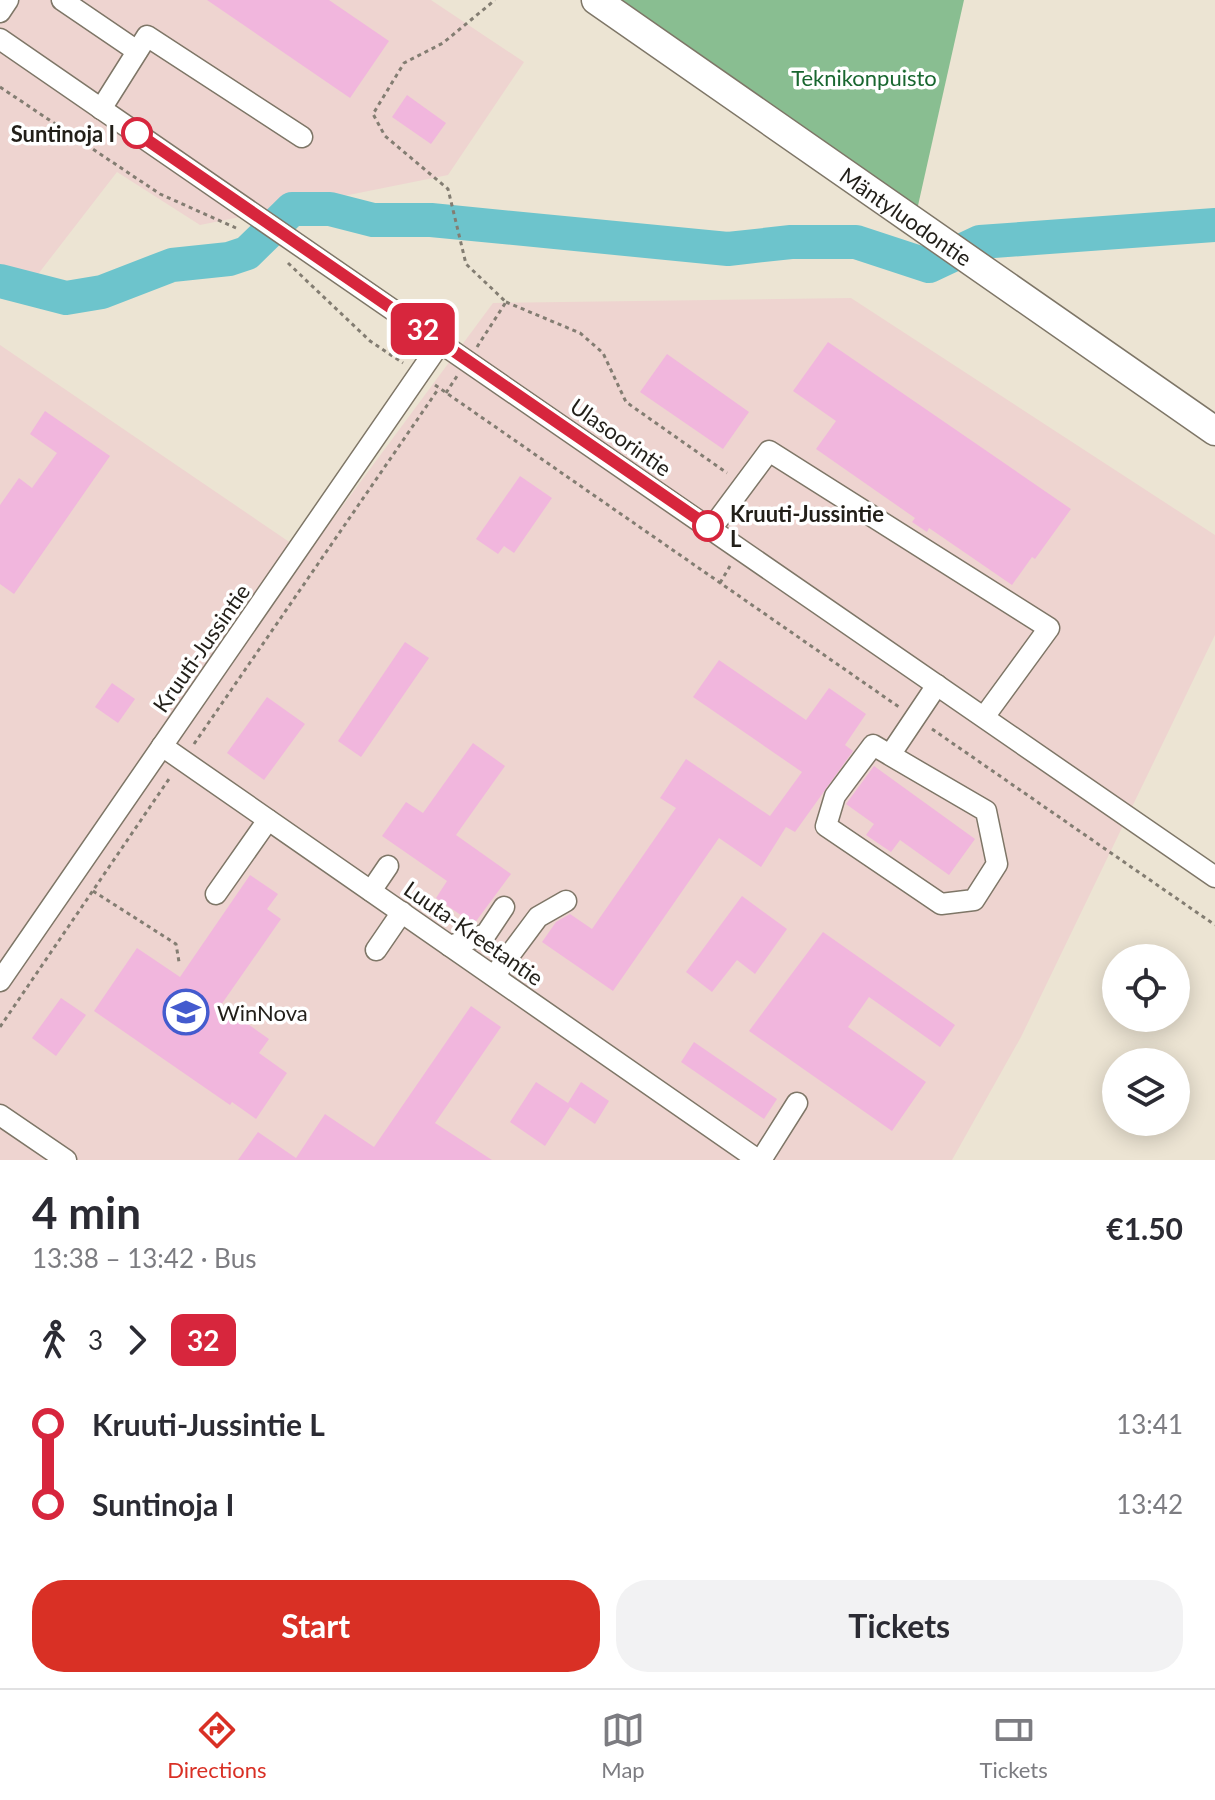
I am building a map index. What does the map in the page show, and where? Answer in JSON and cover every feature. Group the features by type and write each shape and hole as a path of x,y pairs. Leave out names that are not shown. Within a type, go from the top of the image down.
{"highway":[{"name":"Mäntyluodontie","path":"596,0 1215,431"}],"street":[{"path":"0,12 8,0"},
{"path":"62,0 137,51"},
{"path":"101,109 147,36 302,137"},
{"name":"Ulasoorintie","path":"0,39 1215,877"},
{"name":"Kruuti-Jussintie","path":"0,981 441,342"},
{"path":"711,529 769,451 1049,628 984,717"},
{"path":"890,755 937,685"},
{"path":"873,745 890,755 986,811 997,864 974,900 941,904 826,826 835,796 873,745"},
{"name":"Luuta-Kreetantie","path":"162,746 759,1160"},
{"path":"216,894 268,820"},
{"path":"371,891 388,866"},
{"path":"494,976 538,917 566,901"},
{"path":"450,946 486,934 504,907"},
{"path":"376,950 402,912"},
{"path":"759,1160 797,1103"},
{"path":"0,1115 66,1160"}],"path":[{"path":"495,0 443,43 404,63 373,114 385,136 449,190 466,264 506,302 580,333 603,353 626,402 744,484"},
{"path":"0,87 160,194 240,229"},
{"path":"286,262 370,341 1215,925"},
{"path":"468,361 506,302"},
{"path":"0,1027 439,388"},
{"path":"719,559 731,567 720,583"},
{"path":"93,891 176,944 179,962"}],"shaded area":[{"path":"0,0 431,0 524,62 448,175 200,225 117,172 32,282 0,275"},
{"path":"851,298 1215,535 1215,635 1021,1037 952,1160 0,1160 0,345 307,554 493,303"}],"green space":[{"name":"Teknikonpuisto","path":"622,0 964,0 917,210"}],"building":[{"path":"207,0 329,0 389,41 350,98"},
{"path":"407,95 446,123 431,144 392,117"},
{"path":"828,342 1071,509 1012,585 929,528 927,532 912,522 915,518 816,449 836,421 793,391"},
{"path":"667,354 749,412 723,449 640,392"},
{"path":"45,411 110,456 14,594 0,584 0,505 19,478 32,488 57,453 30,434"},
{"path":"520,476 552,498 514,553 504,546 498,554 476,539"},
{"path":"405,642 429,658 361,757 338,741"},
{"path":"719,660 806,720 829,688 866,714 845,745 853,751 795,832 786,827 761,867 719,838 613,991 542,942 556,922 570,914 592,929 676,808 660,798 686,759 770,816 802,772 693,697"},
{"path":"112,683 135,699 118,723 95,707"},
{"path":"267,697 305,724 264,780 227,753"},
{"path":"473,743 505,766 456,835 511,874 474,924 436,898 447,881 382,836 406,802 423,813"},
{"path":"874,766 975,839 949,875 900,840 891,852 866,835 874,824 846,804"},
{"path":"250,875 278,894 267,909 281,919 221,1005 269,1039 259,1053 287,1073 256,1119 232,1102 230,1105 94,1011 137,948 180,977"},
{"path":"742,896 787,929 755,974 737,960 712,992 686,972"},
{"path":"823,932 955,1025 940,1047 869,997 848,1027 926,1082 892,1131 749,1031"},
{"path":"61,998 86,1015 56,1056 32,1038"},
{"path":"471,1006 501,1027 435,1123 492,1160 238,1160 258,1132 296,1158 325,1114 374,1147"},
{"path":"694,1042 777,1099 764,1119 681,1062"},
{"path":"536,1082 568,1103 581,1082 609,1101 595,1124 570,1107 545,1146 510,1122"}],"waterway":[{"path":"0,281 66,298 102,292 172,265 229,259 247,253 292,209 330,209 373,220 431,220 728,249 791,242 856,242 929,266 980,242 1215,225"}],"bus line":[{"name":"32","path":"137,133 708,526"}],"place":[{"name":"Suntinoja I","path":"137,133"},
{"name":"Kruuti-Jussintie L","path":"708,526"},
{"name":"WinNova","path":"186,1012"}]}
